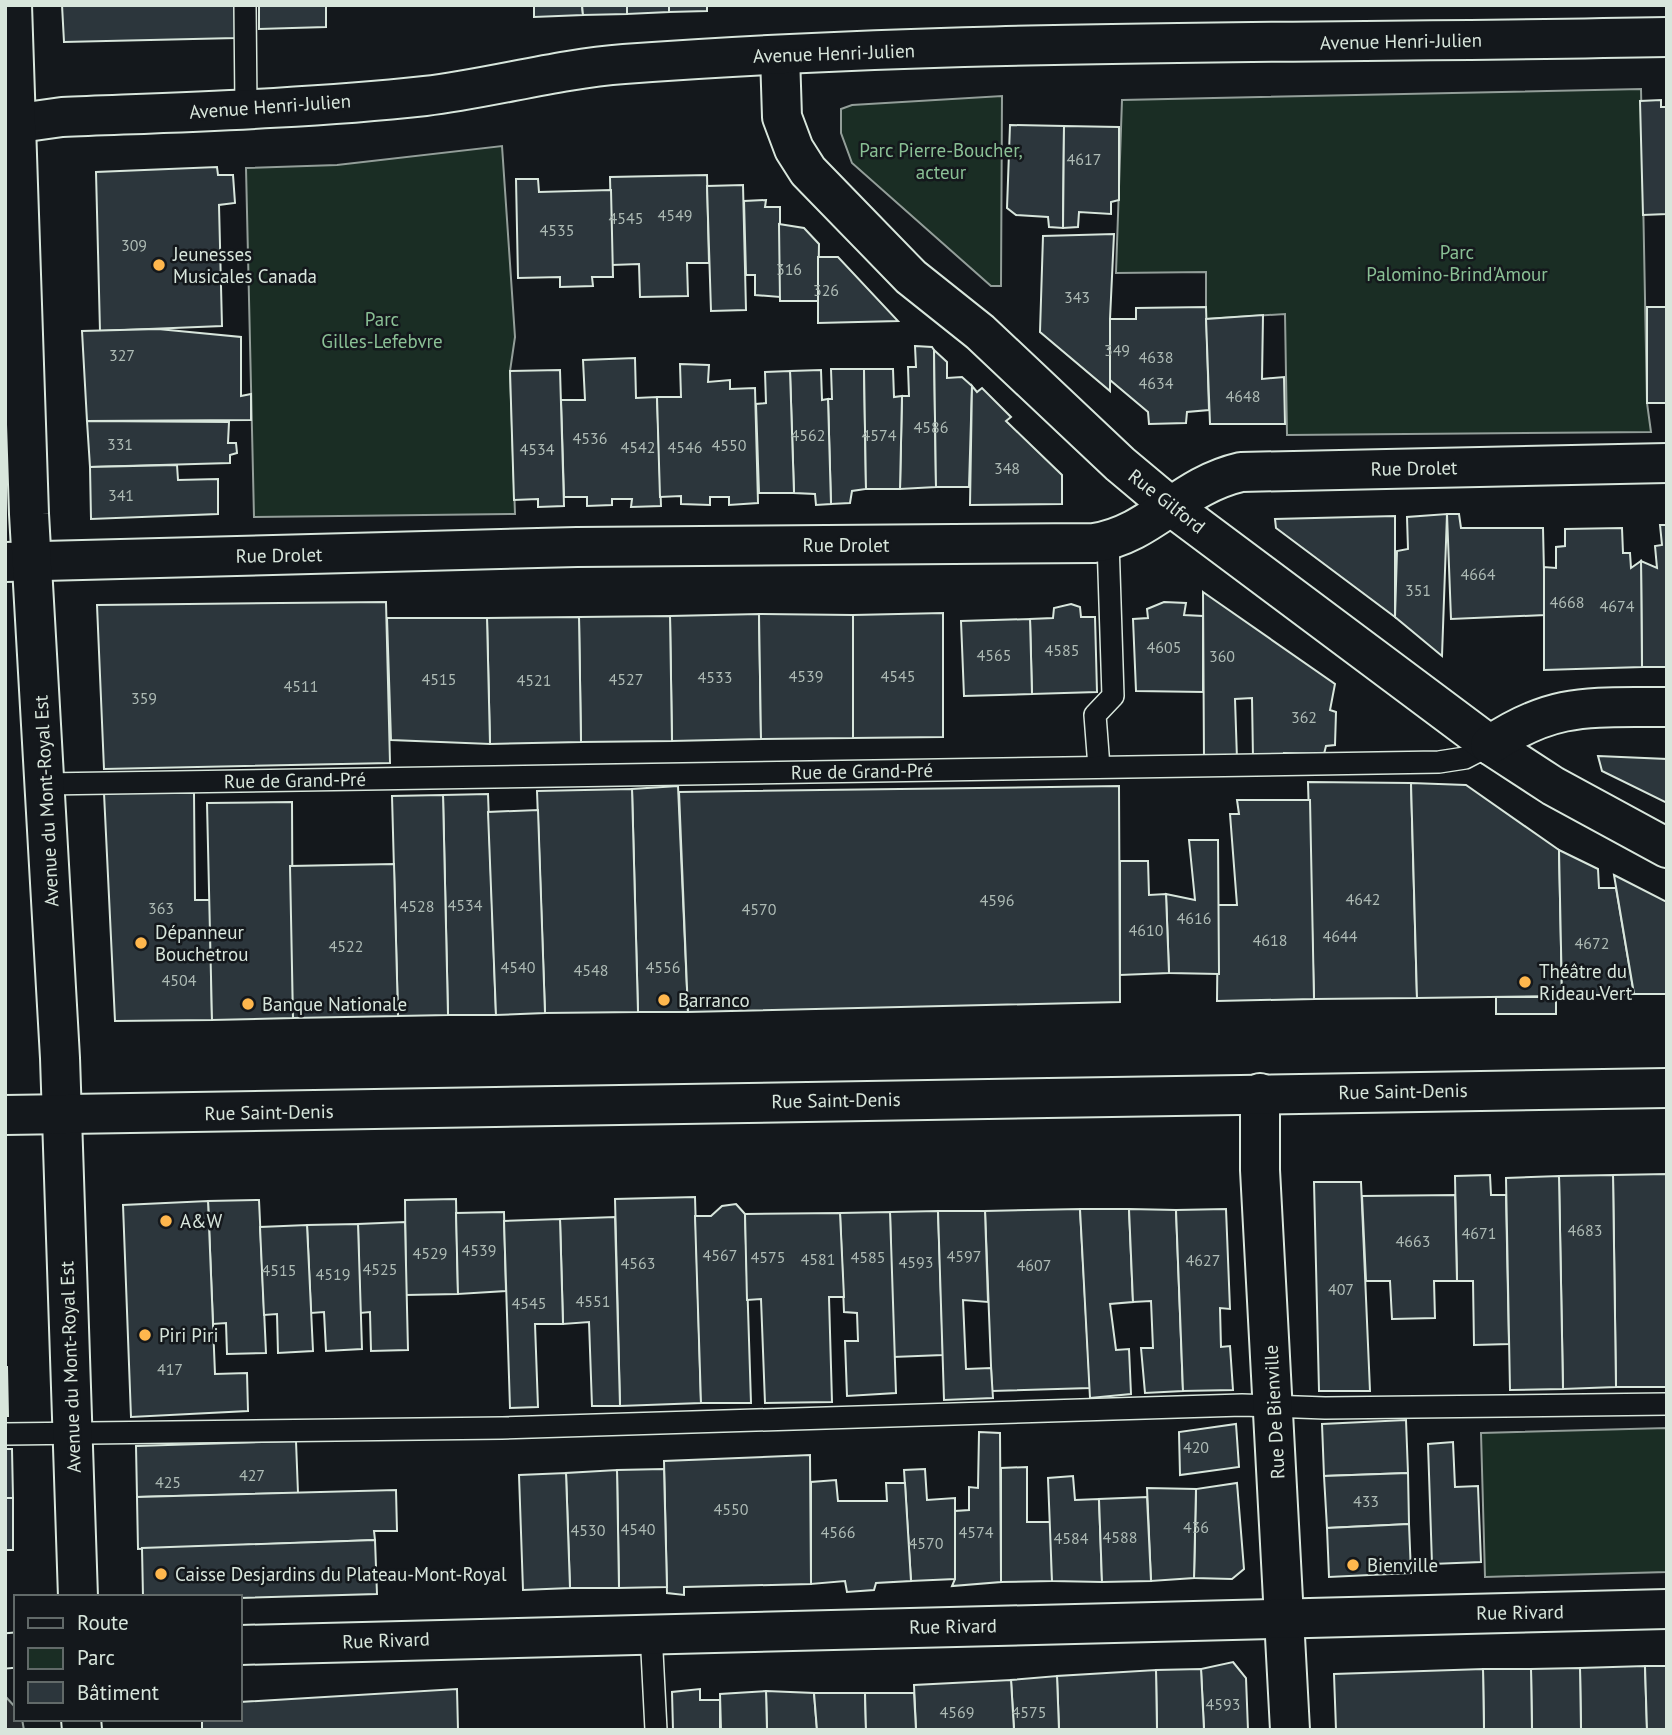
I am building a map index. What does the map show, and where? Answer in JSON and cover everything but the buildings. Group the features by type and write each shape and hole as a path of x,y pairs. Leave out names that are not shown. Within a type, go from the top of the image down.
{"street":[{"name":"Avenue du Mont-Royal Est","path":"12,5 10,125 19,562 45,783 78,1595"},
{"name":"Avenue Henri-Julien","path":"10,125 62,117 246,108 456,92 619,64 780,55 970,47 1667,37"},
{"name":"Rue Gilford","path":"780,55 782,117 794,149 808,171 911,277 980,332 1120,464 1169,505 1490,746 1553,786 1667,848"},
{"name":"Rue Drolet","path":"19,562 563,548 1108,541 1134,532 1169,505 1215,478 1241,472 1667,463"},
{"name":"Rue de Grand-Pré","path":"1490,746 1528,722 1554,712 1667,707"},
{"name":"Rue Saint-Denis","path":"5,1115 1667,1088"},
{"name":"Rue De Bienville","path":"1260,1093 1261,1179 1290,1730"},
{"name":"Rue Rivard","path":"242,1644 1667,1609"}],"lane":[{"path":"245,5 246,108"},
{"path":"1099,767 1095,715 1113,696 1108,541"},
{"name":"Rue de Grand-Pré","path":"45,783 1440,762 1465,758 1490,746"},
{"path":"5,1434 502,1427 1242,1405 1667,1404"},
{"path":"650,1632 656,1730"}],"green space":[{"name":"Parc Palomino-Brind'Amour","path":"1641,89 1647,403 1651,432 1287,435 1285,314 1206,319 1206,272 1116,273 1122,100"},
{"name":"Parc Pierre-Boucher, acteur","path":"1002,96 1001,286 991,286 852,163 841,133 841,109 852,105"},
{"name":"Parc Gilles-Lefebvre","path":"502,146 515,337 510,371 515,514 254,517 246,168 337,165"},
{"path":"1667,1428 1667,1572 1485,1577 1481,1433"}],"shaded area":[{"path":"5,1696 14,1706 14,1721 22,1721 24,1730 5,1730"}],"place":[{"name":"Jeunesses Musicales Canada","path":"159,265"},
{"name":"Dépanneur Bouchetrou","path":"141,943"},
{"name":"Théâtre du Rideau Vert","path":"1525,982"},
{"name":"Barranco","path":"664,1000"},
{"name":"Banque Nationale","path":"248,1004"},
{"name":"A&W","path":"166,1221"},
{"name":"Piri Piri","path":"145,1335"},
{"name":"Bienville","path":"1353,1565"},
{"name":"Caisse Desjardins du Plateau-Mont-Royal","path":"161,1574"}]}
